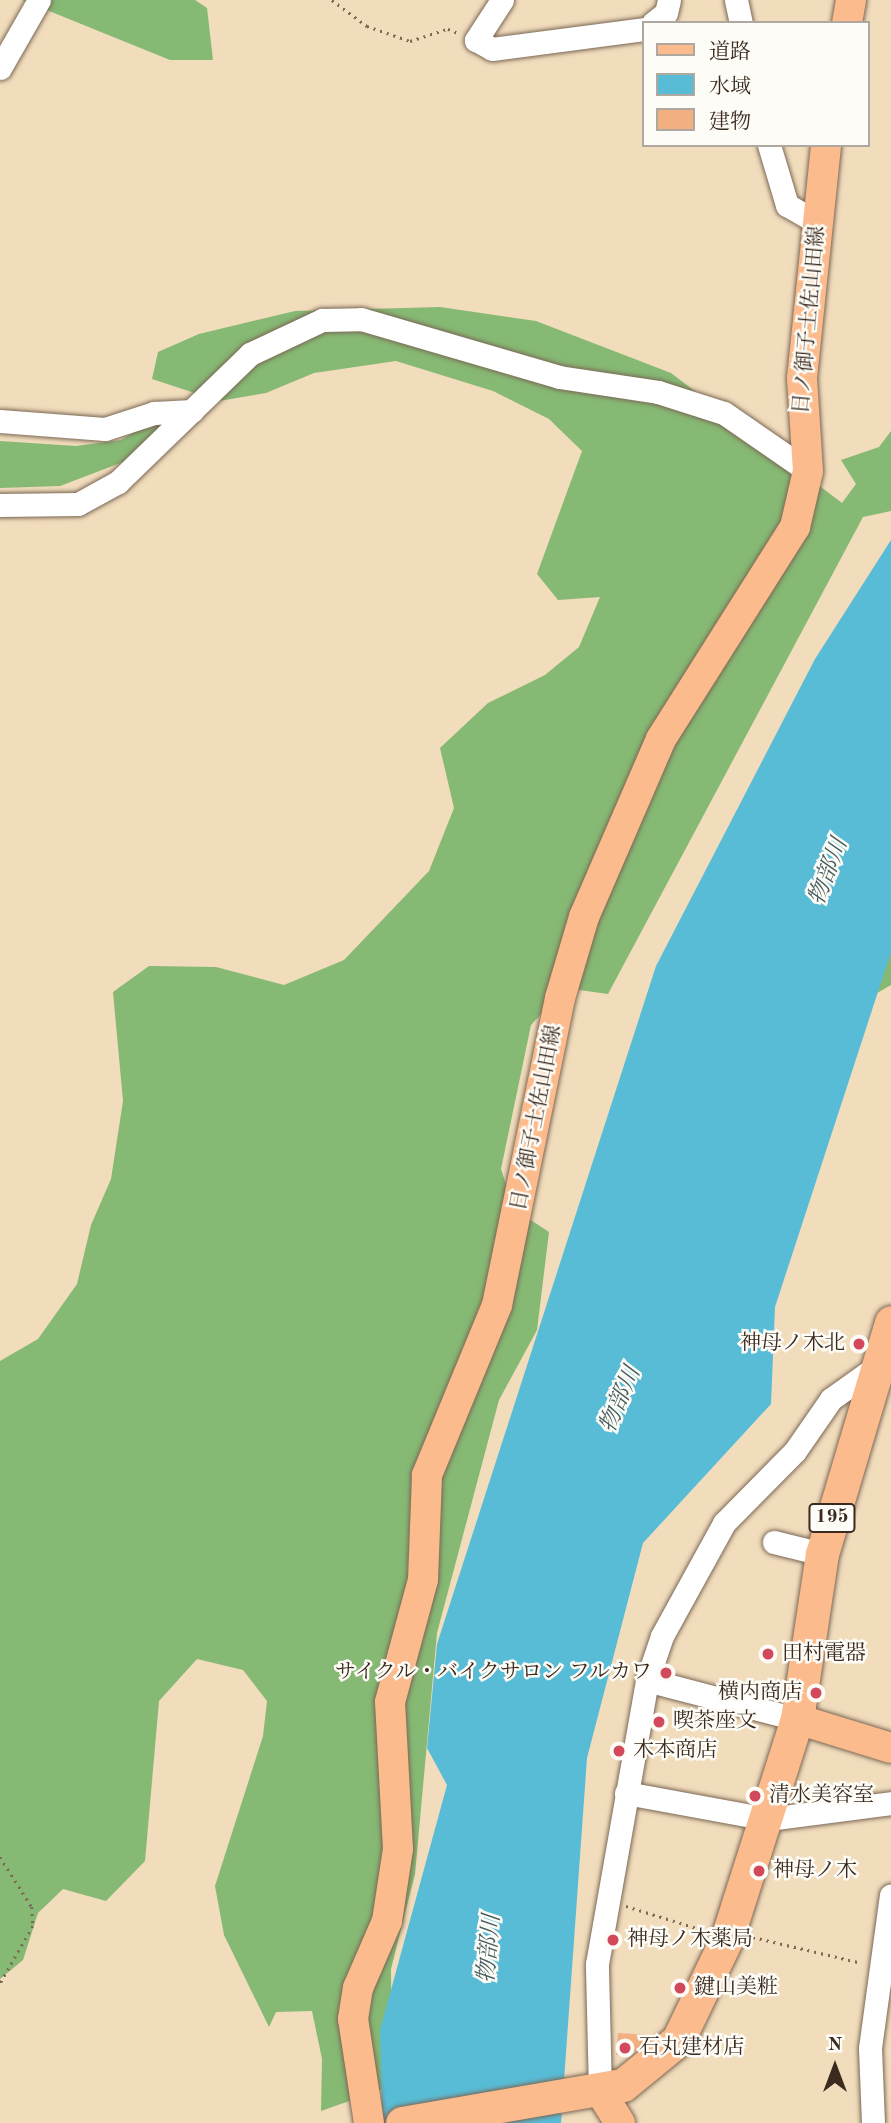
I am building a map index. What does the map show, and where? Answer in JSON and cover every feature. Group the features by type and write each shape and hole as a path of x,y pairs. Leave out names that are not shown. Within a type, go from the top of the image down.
{"highway":[{"name":"195","path":"402,2123 589,2092 649,2069 678,2040 729,1933 768,1819 797,1719 822,1554 891,1322"}],"main road":[{"path":"847,21 851,0"},
{"name":"日ノ御子土佐山田線","path":"369,2123 352,2019 358,1988 387,1921 398,1849 390,1702 423,1580 427,1475 497,1305 560,998 584,917 661,739 795,527 808,471 802,378 826,147"},
{"path":"797,1719 891,1748"},
{"path":"589,2092 620,2123"}],"street":[{"path":"0,68 39,0"},
{"path":"502,0 476,40 492,48 642,29"},
{"path":"656,21 666,13 669,0"},
{"path":"736,0 741,21"},
{"path":"770,147 787,205 818,223"},
{"path":"0,505 78,504 118,482 250,354 286,332 322,320 361,319 519,366 658,392 724,413 808,471"},
{"path":"0,421 105,429 154,413 192,411"},
{"path":"589,2092 597,1964 613,1902 626,1793 647,1680 662,1636 724,1523 795,1451 831,1399 876,1367"},
{"path":"774,1542 822,1554"},
{"path":"647,1680 797,1719"},
{"path":"626,1793 768,1819 891,1803"},
{"path":"873,2123 870,2048 891,1895"}],"path":[{"path":"332,0 367,26 411,41 448,29 476,40"},
{"path":"0,1857 32,1907 33,1926 0,1984"},
{"path":"613,1902 777,1947 881,1967"}],"green space":[{"path":"22,0 195,0 207,8 213,60 170,60"},
{"path":"440,307 536,321 671,373 842,503 856,484 841,460 879,447 891,431 891,511 863,517 608,994 565,988 531,1025 501,1169 514,1209 549,1232 537,1330 499,1400 437,1633 415,1874 391,1969 392,2086 321,2111 322,2059 312,2011 276,2012 269,2027 224,1935 215,1886 263,1736 267,1701 243,1670 197,1659 159,1701 145,1861 106,1901 63,1889 38,1913 23,1960 0,1979 0,1361 38,1339 77,1284 91,1225 111,1179 123,1101 113,992 149,966 216,967 284,985 344,960 429,871 454,808 440,748 488,703 545,675 579,647 600,597 558,600 537,574 582,451 549,419 493,391 396,361 314,373 266,393 219,401 152,379 158,352 199,334 295,311"},
{"path":"148,424 162,425 123,462 60,486 0,488 0,441 76,446 121,440"},
{"path":"891,931 891,985 872,996"}],"water":[{"name":"物部川","path":"891,540 891,952 775,1307 771,1404 643,1543 587,1758 561,2123 382,2123 380,2030 447,1785 427,1748 437,1644 656,966 815,659"}],"building":[{"path":"618,2033 650,2035 650,2038 629,2056 616,2055"}],"place":[{"name":"神母ノ木北","path":"859,1344"},
{"name":"田村電器","path":"768,1654"},
{"name":"サイクル・バイクサロン フルカワ","path":"666,1673"},
{"name":"横内商店","path":"816,1693"},
{"name":"喫茶座文","path":"659,1722"},
{"name":"木本商店","path":"619,1751"},
{"name":"清水美容室","path":"755,1796"},
{"name":"神母ノ木","path":"759,1871"},
{"name":"神母ノ木薬局","path":"613,1940"},
{"name":"鍵山美粧","path":"680,1988"},
{"name":"石丸建材店","path":"625,2048"}]}
